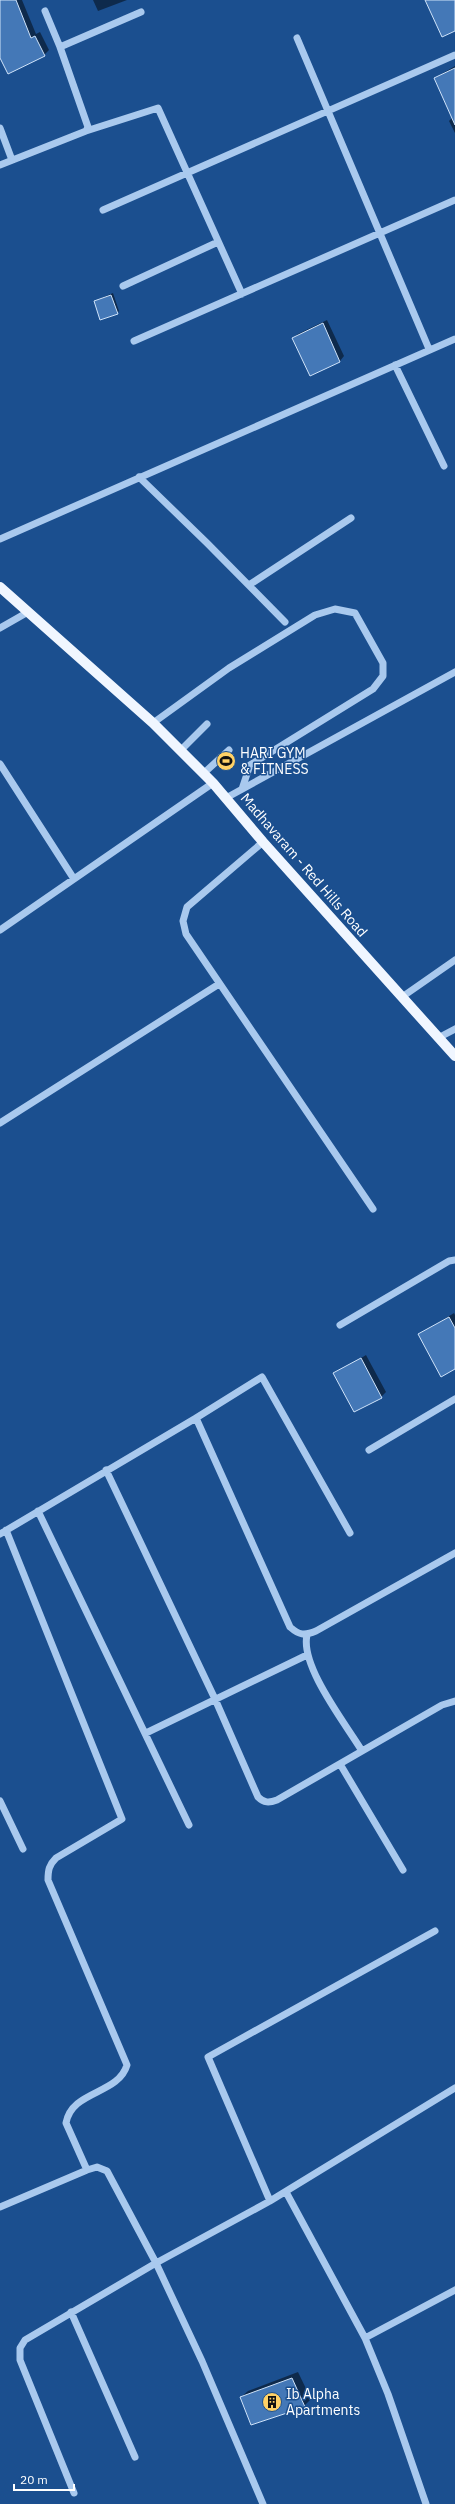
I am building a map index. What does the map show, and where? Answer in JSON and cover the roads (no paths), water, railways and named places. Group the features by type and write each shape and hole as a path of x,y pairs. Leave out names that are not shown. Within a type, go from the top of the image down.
{"main road":[{"name":"Madhavaram - Red Hills Road","path":"0,587 153,723 204,773 263,842 455,1056"}],"street":[{"path":"45,12 60,47 88,127 86,131"},
{"path":"60,47 141,12"},
{"path":"297,38 378,234 429,350"},
{"path":"103,210 455,55"},
{"path":"0,165 86,131 158,108 242,294"},
{"path":"0,128 12,160"},
{"path":"134,342 455,200"},
{"path":"123,286 218,242"},
{"path":"0,539 395,364 455,339"},
{"path":"395,364 444,466"},
{"path":"139,477 285,622"},
{"path":"249,585 351,518"},
{"path":"153,723 229,668 315,615 335,609 355,612 383,663 383,676 373,688 250,765 242,789"},
{"path":"0,628 28,612"},
{"path":"226,798 455,672"},
{"path":"181,750 207,724"},
{"path":"204,773 229,750"},
{"path":"0,764 74,879"},
{"path":"0,930 213,783"},
{"path":"263,842 187,907 183,920 186,934 373,1209"},
{"path":"402,997 455,960"},
{"path":"0,1123 219,984"},
{"path":"438,1038 455,1029"},
{"path":"340,1325 449,1261 455,1260"},
{"path":"87,2170 66,2123 68,2115 80,2101 120,2078 127,2065 48,1880 48,1870 50,1863 56,1858 122,1819 3,1532 196,1418 262,1377 350,1533"},
{"path":"369,1450 455,1399"},
{"path":"196,1418 290,1627 298,1634 307,1635 455,1553"},
{"path":"106,1470 215,1700 258,1797 262,1801 269,1803 277,1800 442,1705 455,1702"},
{"path":"38,1511 146,1733 189,1826"},
{"path":"307,1635 305,1645 310,1667 362,1751"},
{"path":"146,1733 307,1655"},
{"path":"340,1764 403,1870"},
{"path":"0,1801 22,1849"},
{"path":"270,2202 208,2057 435,1931"},
{"path":"74,2492 20,2360 20,2348 25,2340 156,2263 270,2202 455,2088"},
{"path":"0,2208 87,2170 97,2167 107,2171 156,2263 202,2361 263,2504"},
{"path":"286,2192 365,2338 388,2394 426,2504"},
{"path":"365,2338 455,2290"},
{"path":"71,2312 135,2457"}],"place":[{"name":"HARI GYM & FITNESS","path":"226,761"},
{"name":"Ib Alpha Apartments","path":"272,2402"}]}
